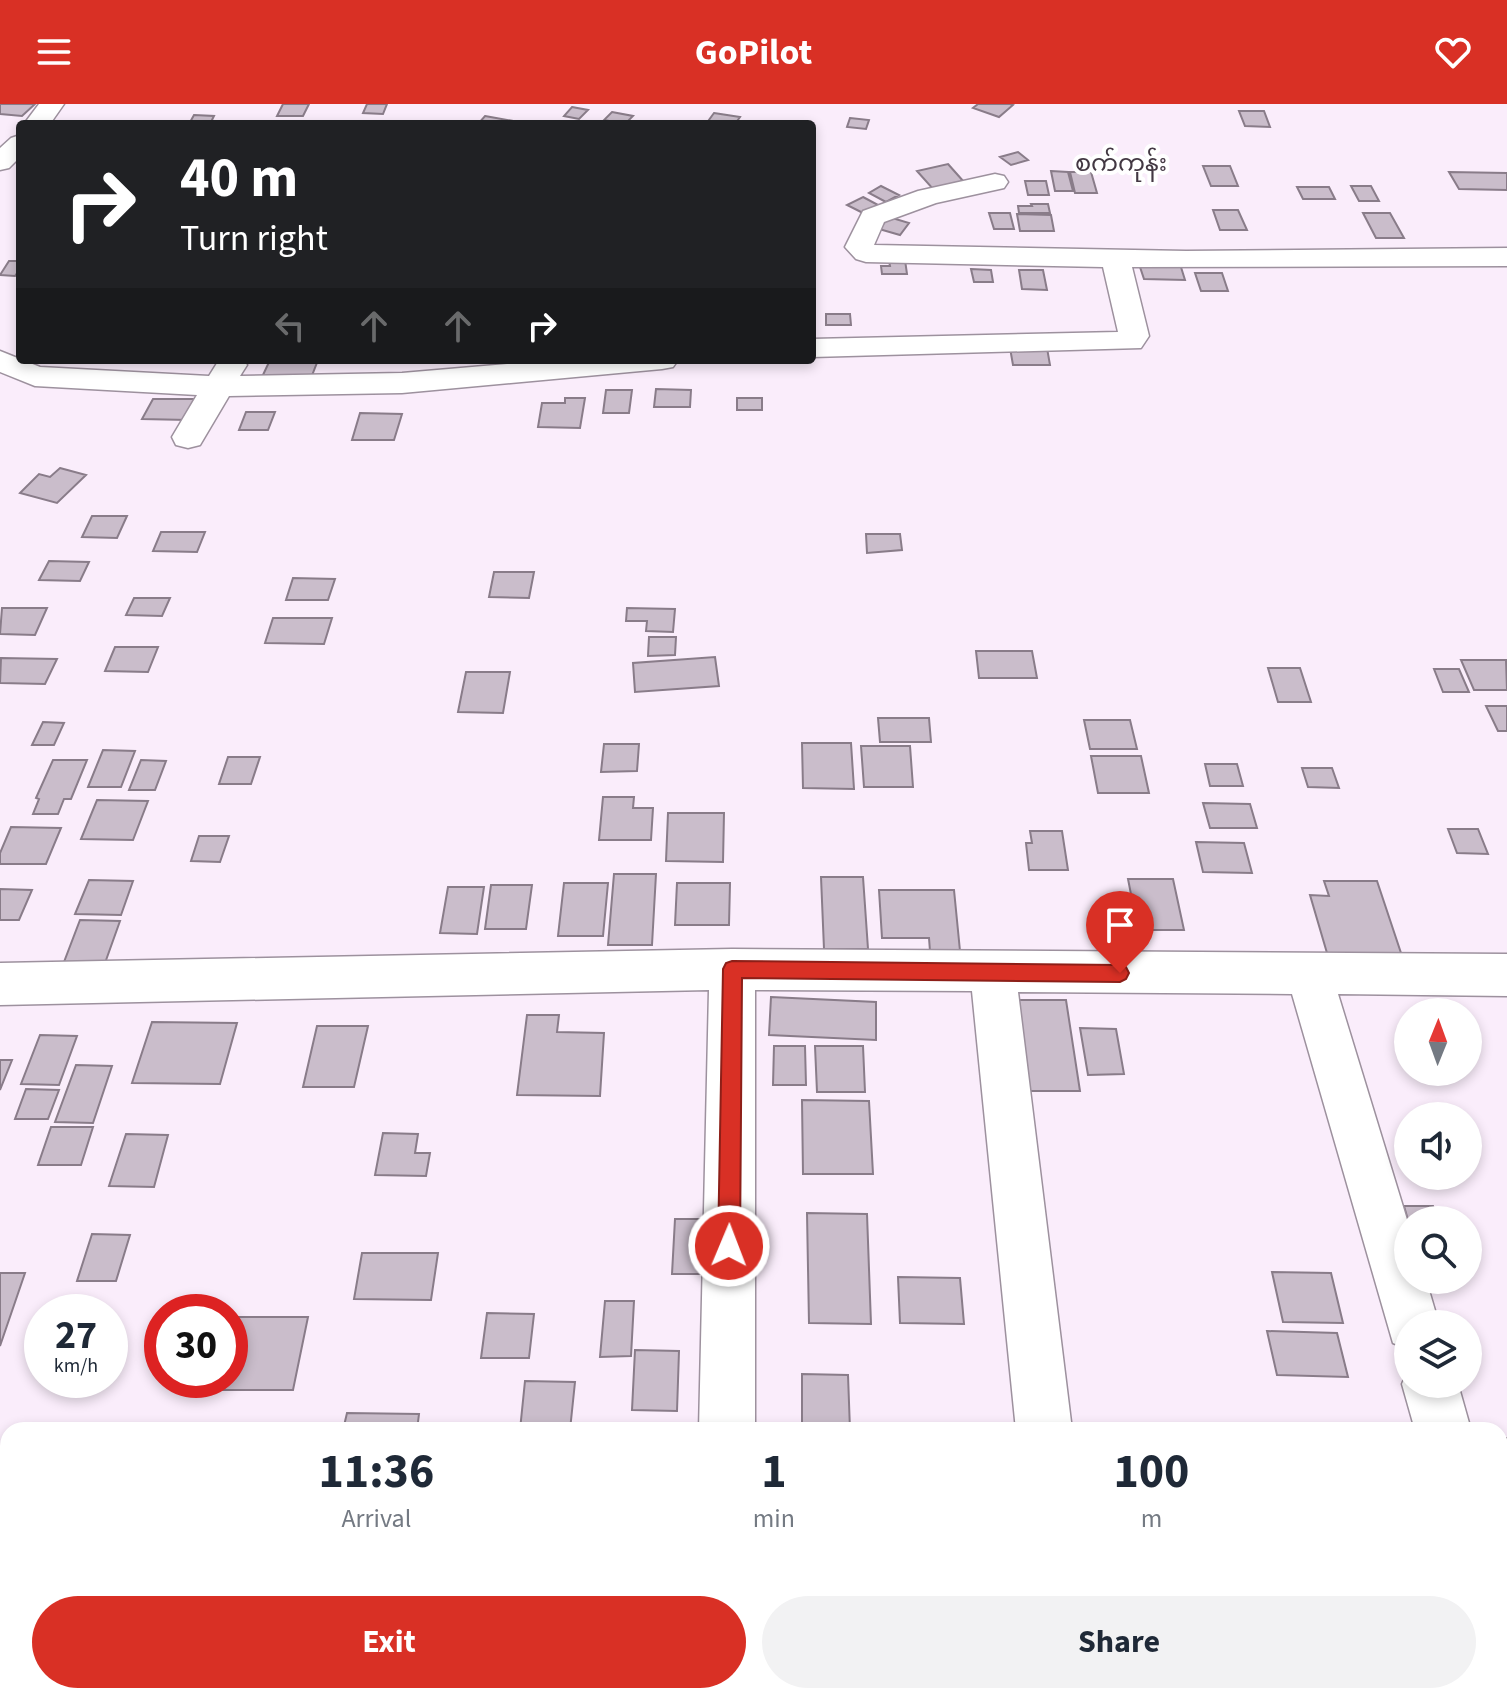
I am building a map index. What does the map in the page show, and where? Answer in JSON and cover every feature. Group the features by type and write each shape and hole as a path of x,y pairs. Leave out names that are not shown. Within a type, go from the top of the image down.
{"street":[{"path":"0,162 16,147"},
{"path":"995,182 928,197 873,217 859,247 866,253 1115,257 1507,257"},
{"path":"816,348 1130,341 1134,336 1115,257"},
{"path":"0,360 35,376 226,373 402,383 617,364"},
{"path":"188,437 226,373"},
{"path":"727,1422 732,969"},
{"path":"0,984 732,969 1507,975"},
{"path":"993,973 1043,1422"},
{"path":"1309,974 1408,1310"},
{"path":"1434,1398 1441,1422"}],"building":[{"path":"0,104 35,104 22,116 0,114"},
{"path":"283,104 309,104 303,116 277,116"},
{"path":"367,104 387,104 383,114 363,113"},
{"path":"978,104 1013,105 999,117 973,108"},
{"path":"572,107 588,110 579,119 564,116"},
{"path":"1239,111 1264,111 1270,127 1245,126"},
{"path":"612,112 633,116 629,120 604,120"},
{"path":"714,113 740,117 738,120 709,120"},
{"path":"194,115 214,116 212,120 191,120"},
{"path":"485,116 507,120 482,120"},
{"path":"850,118 869,120 866,129 847,127"},
{"path":"1018,152 1028,160 1011,165 1000,157"},
{"path":"948,164 964,182 933,189 917,171"},
{"path":"1203,166 1230,166 1238,186 1211,186"},
{"path":"1051,171 1068,172 1073,191 1055,191"},
{"path":"1070,172 1091,172 1097,193 1075,193"},
{"path":"1449,172 1507,173 1507,190 1459,189"},
{"path":"1025,181 1046,181 1049,195 1028,195"},
{"path":"881,186 899,195 886,202 869,193"},
{"path":"1351,186 1371,186 1379,201 1359,201"},
{"path":"1297,187 1329,187 1335,199 1303,199"},
{"path":"863,197 880,206 865,214 847,205"},
{"path":"1048,204 1050,213 1019,213 1018,206"},
{"path":"1213,210 1238,210 1247,230 1220,230"},
{"path":"989,213 1010,213 1014,229 994,229"},
{"path":"1363,213 1390,213 1404,238 1376,238"},
{"path":"1017,214 1051,215 1054,231 1020,231"},
{"path":"889,217 909,223 900,235 879,229"},
{"path":"905,260 907,274 882,274 881,266 890,266 889,261"},
{"path":"9,261 16,261 15,276 0,275"},
{"path":"1139,264 1180,264 1185,280 1144,279"},
{"path":"971,269 991,270 993,282 974,282"},
{"path":"1019,270 1043,270 1047,290 1022,289"},
{"path":"1195,273 1222,273 1228,291 1201,291"},
{"path":"826,314 850,314 851,325 826,325"},
{"path":"1010,348 1047,348 1050,365 1013,365"},
{"path":"268,364 316,364 311,378 262,377"},
{"path":"656,389 691,390 690,407 654,407"},
{"path":"606,390 632,390 629,413 603,413"},
{"path":"565,398 585,398 580,428 538,427 542,403 565,403"},
{"path":"737,398 762,398 762,410 737,410"},
{"path":"153,399 197,399 188,420 142,419"},
{"path":"246,412 275,412 268,430 239,430"},
{"path":"360,413 402,414 394,440 352,440"},
{"path":"60,468 86,475 57,503 20,493 39,474 50,477"},
{"path":"92,516 127,516 117,538 82,537"},
{"path":"161,532 205,532 197,552 153,551"},
{"path":"866,534 900,534 902,550 867,553"},
{"path":"49,561 89,562 80,581 39,580"},
{"path":"494,572 534,572 529,598 489,597"},
{"path":"293,578 335,579 328,600 286,600"},
{"path":"134,598 170,598 162,616 126,615"},
{"path":"2,608 47,608 35,635 0,634"},
{"path":"627,608 675,609 673,632 646,631 647,621 626,621"},
{"path":"273,618 332,618 324,644 265,643"},
{"path":"649,637 676,637 675,655 648,656"},
{"path":"115,647 158,647 148,672 105,671"},
{"path":"976,651 1032,651 1037,678 979,678"},
{"path":"715,657 719,686 635,692 633,663"},
{"path":"1,658 57,659 45,684 0,683"},
{"path":"1461,660 1506,660 1507,690 1474,690"},
{"path":"1268,668 1300,668 1311,702 1278,702"},
{"path":"1434,669 1459,669 1469,692 1443,692"},
{"path":"466,672 510,672 503,713 458,712"},
{"path":"1486,706 1507,706 1507,731 1498,731"},
{"path":"878,718 929,718 931,742 880,742"},
{"path":"1084,720 1130,720 1137,749 1090,749"},
{"path":"43,722 64,723 54,745 32,745"},
{"path":"802,743 851,743 854,789 803,788"},
{"path":"604,744 639,744 637,771 601,772"},
{"path":"861,746 910,746 913,787 864,787"},
{"path":"103,750 135,751 121,787 88,787"},
{"path":"1091,756 1141,756 1149,793 1098,793"},
{"path":"228,757 260,757 251,784 219,784"},
{"path":"53,760 87,760 71,799 64,799 58,814 33,814 39,799 36,798"},
{"path":"141,760 166,761 155,790 129,790"},
{"path":"1205,764 1237,764 1243,786 1210,786"},
{"path":"1302,768 1332,768 1339,788 1308,787"},
{"path":"603,797 634,797 633,808 653,808 651,840 599,840"},
{"path":"97,800 148,801 133,840 81,839"},
{"path":"1203,803 1250,804 1257,828 1210,828"},
{"path":"668,813 724,813 723,862 666,861"},
{"path":"11,827 61,828 46,864 0,864 0,853"},
{"path":"1448,829 1478,829 1488,854 1457,853"},
{"path":"1030,831 1062,831 1068,870 1029,870 1026,843 1032,843"},
{"path":"199,836 229,836 220,862 191,861"},
{"path":"1196,842 1244,843 1252,873 1203,872"},
{"path":"614,874 656,874 652,945 608,945"},
{"path":"821,877 863,877 868,949 824,949"},
{"path":"1128,879 1173,879 1184,930 1138,930"},
{"path":"89,880 133,881 121,915 75,914"},
{"path":"1324,881 1377,881 1401,953 1327,953 1310,895 1329,896"},
{"path":"564,883 608,883 603,936 558,936"},
{"path":"677,883 730,883 729,925 675,925"},
{"path":"491,885 532,885 526,929 485,929"},
{"path":"448,887 484,887 477,934 440,933"},
{"path":"0,889 32,890 19,920 0,920"},
{"path":"879,890 954,890 960,951 930,951 929,938 882,938"},
{"path":"80,920 120,921 105,963 64,962"},
{"path":"771,997 876,1002 876,1040 769,1035"},
{"path":"1011,1000 1066,1000 1080,1091 1023,1091"},
{"path":"527,1015 559,1015 557,1032 604,1033 600,1096 517,1095"},
{"path":"152,1022 237,1023 220,1084 132,1083"},
{"path":"317,1026 368,1026 354,1087 303,1087"},
{"path":"1080,1028 1116,1029 1124,1074 1088,1075"},
{"path":"40,1035 77,1036 59,1085 21,1084"},
{"path":"774,1046 805,1046 806,1085 773,1085"},
{"path":"815,1046 863,1046 865,1092 817,1092"},
{"path":"0,1060 12,1060 0,1090"},
{"path":"76,1065 112,1066 93,1123 55,1122"},
{"path":"26,1089 59,1090 48,1119 15,1119"},
{"path":"802,1100 869,1101 873,1174 803,1174"},
{"path":"51,1127 93,1127 81,1165 38,1165"},
{"path":"383,1133 418,1134 415,1153 430,1153 426,1176 375,1175"},
{"path":"126,1134 168,1135 154,1187 109,1186"},
{"path":"807,1213 867,1214 871,1324 809,1323"},
{"path":"675,1219 713,1219 712,1274 672,1274"},
{"path":"92,1234 130,1235 116,1281 77,1281"},
{"path":"362,1253 438,1253 431,1300 354,1299"},
{"path":"1272,1272 1331,1273 1343,1323 1283,1322"},
{"path":"0,1273 25,1273 0,1346"},
{"path":"898,1277 960,1278 964,1324 900,1323"},
{"path":"605,1301 634,1301 631,1356 600,1357"},
{"path":"487,1313 534,1314 529,1358 481,1358"},
{"path":"248,1317 308,1317 293,1390 248,1390"},
{"path":"1267,1331 1337,1333 1348,1377 1277,1375"},
{"path":"635,1350 679,1351 677,1411 632,1410"},
{"path":"802,1374 848,1375 850,1422 802,1422"},
{"path":"525,1381 575,1382 571,1422 521,1422"},
{"path":"347,1413 419,1414 418,1422 345,1422"}],"district":[{"name":"စက်ကုန်း","path":"1121,163"}],"route":[{"path":"729,1246 732,969 1120,973"}]}
